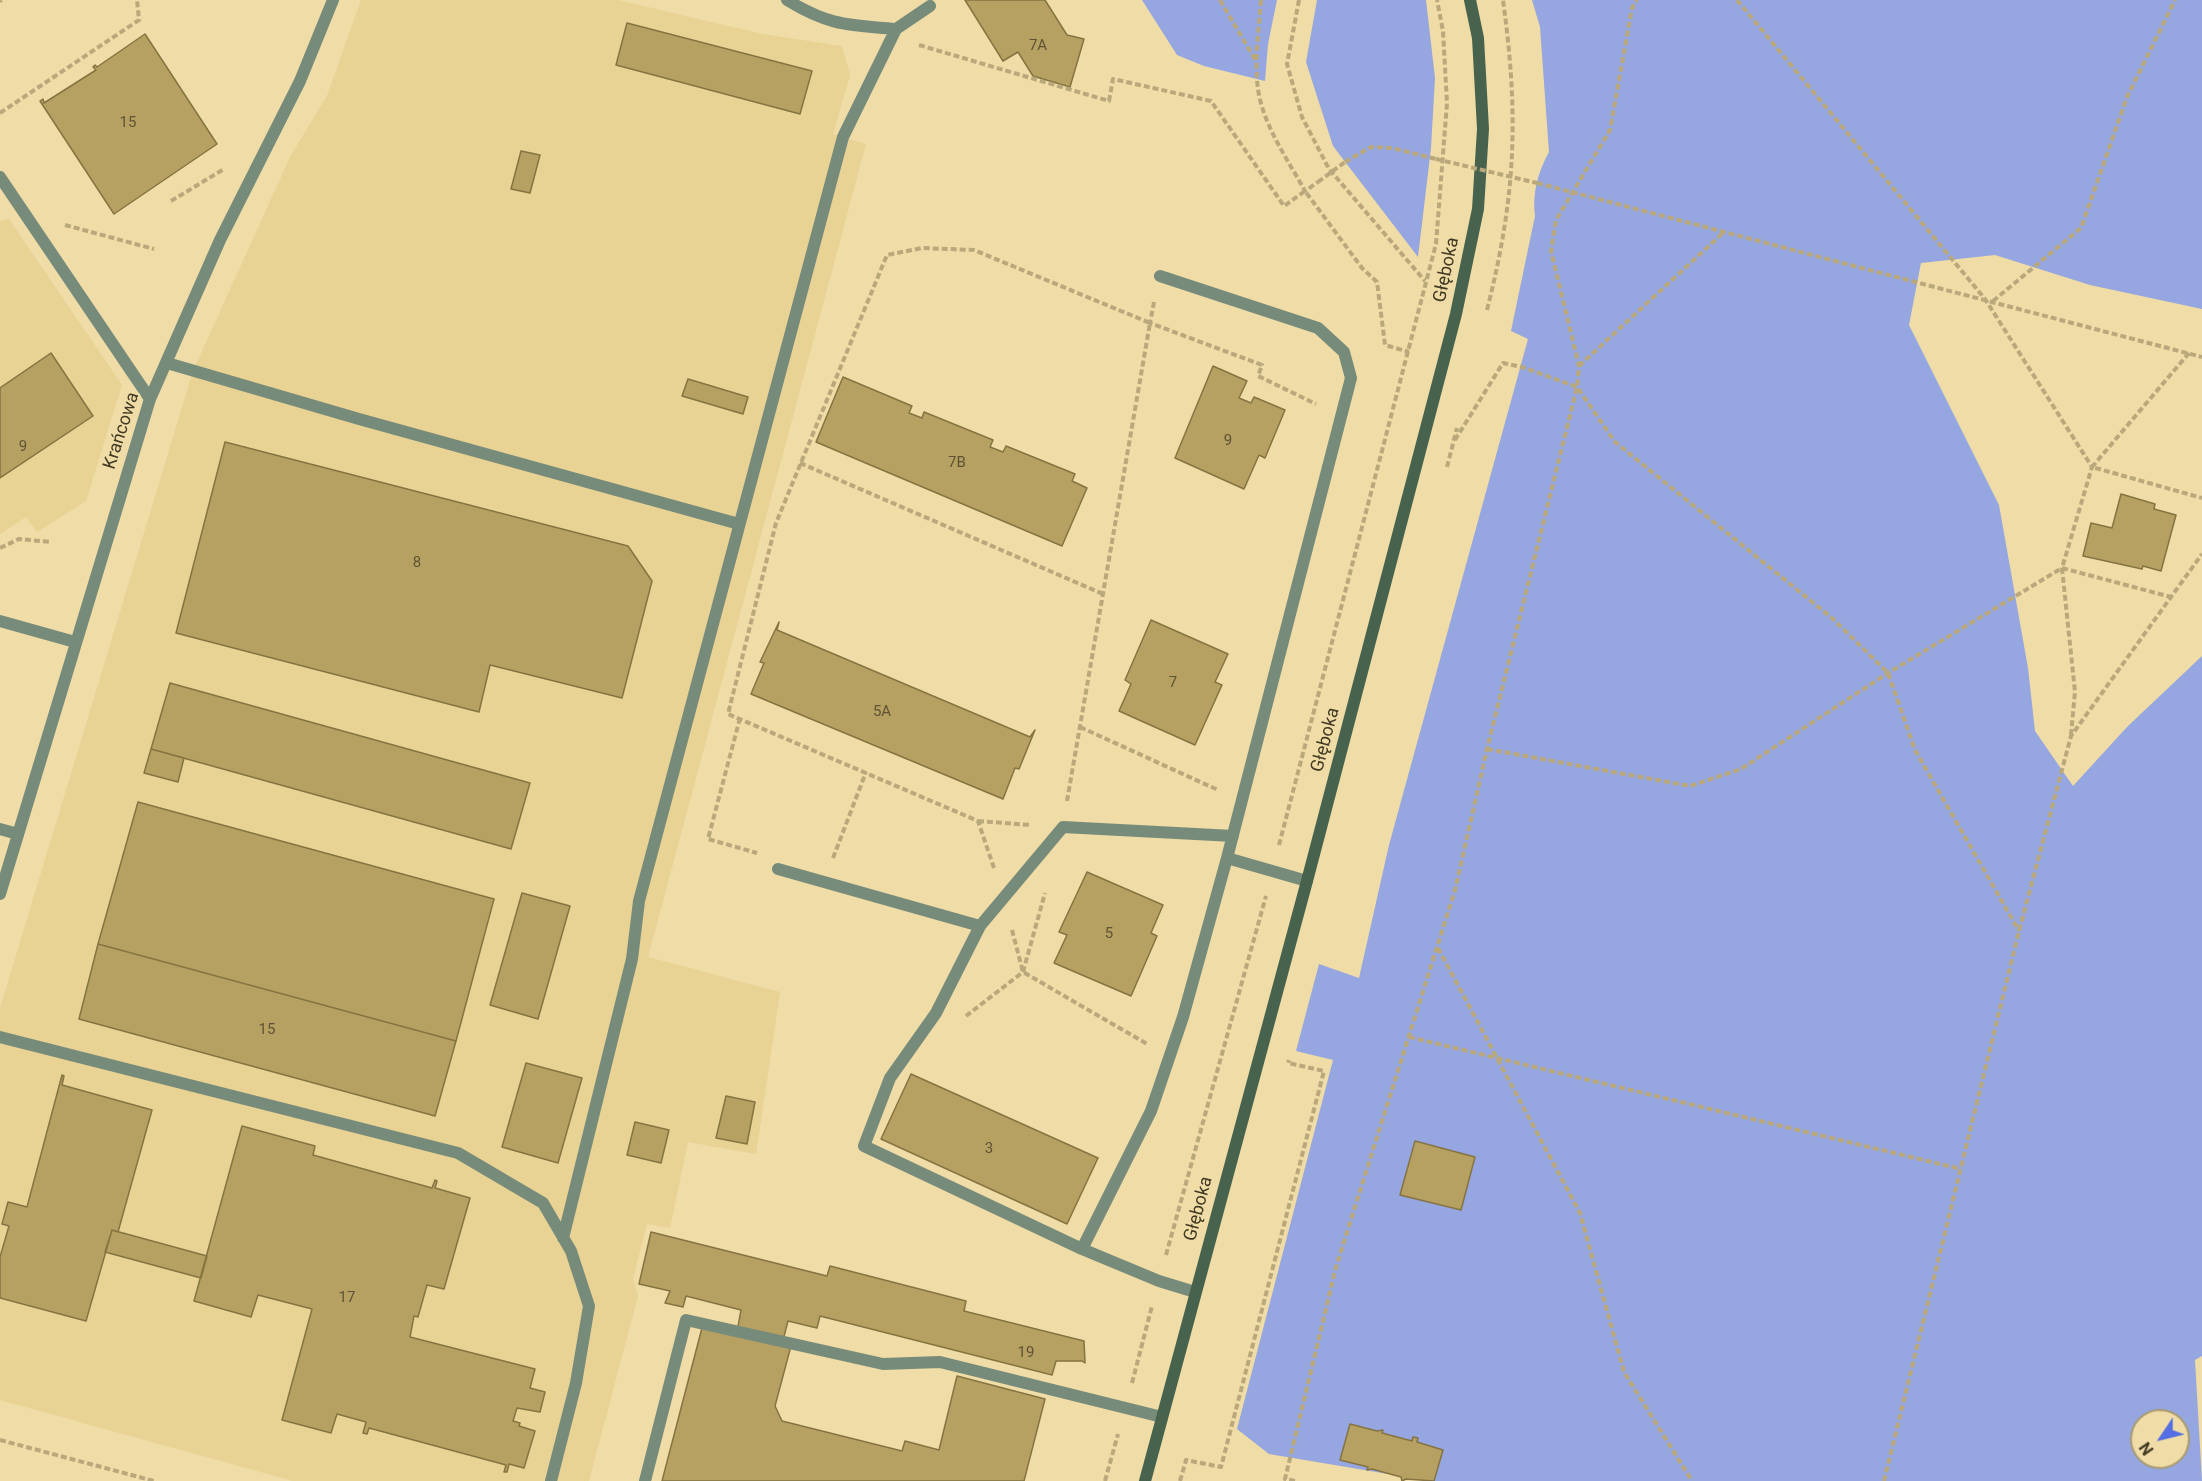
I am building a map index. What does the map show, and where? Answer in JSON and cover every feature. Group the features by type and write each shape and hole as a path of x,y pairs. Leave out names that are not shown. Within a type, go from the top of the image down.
{"main road":[{"name":"Głęboka","path":"1145,1481 1307,881 1456,314 1478,209 1483,129 1478,38 1470,0"}],"street":[{"name":"Krańcowa","path":"0,894 150,399 220,240 300,81 333,0"},
{"path":"787,0 809,14 838,25 896,29"},
{"path":"563,1238 632,959 642,890 843,137 896,29 930,6"},
{"path":"0,177 150,399"},
{"path":"1082,1249 1151,1111 1183,1017 1233,836 1351,378 1344,352 1318,328 1160,276"},
{"path":"167,363 359,419 739,524"},
{"path":"0,621 75,642"},
{"path":"1195,1292 1159,1281 1082,1249 864,1146 890,1078 936,1012 980,926 1005,899 1063,827 1233,836"},
{"path":"0,830 18,834"},
{"path":"1227,858 1307,881"},
{"path":"778,869 980,926"},
{"path":"0,1036 458,1153 543,1203 571,1251 589,1306 576,1383 551,1481"},
{"path":"645,1481 686,1320 883,1364 940,1362 1162,1417"}],"path":[{"path":"0,113 139,20 137,0"},
{"path":"1220,0 1256,62"},
{"path":"1261,0 1256,62 1258,91 1274,134 1305,191 1362,268 1377,282 1385,345 1409,352"},
{"path":"1299,0 1287,64 1302,117 1329,169 1425,281"},
{"path":"1105,1481 1272,871 1436,244 1448,103 1443,31 1437,0"},
{"path":"1295,1481 1285,1479 1335,1267 1455,890 1487,749 1577,387 1579,366 1551,251 1556,220 1610,130 1632,8 1637,0"},
{"path":"1737,0 1984,299 2091,466 2202,498"},
{"path":"1992,301 2081,228 2127,97 2175,0"},
{"path":"896,29 920,46 1109,101 1113,79 1210,101 1284,206 1345,162 1371,147 1392,148 1725,231 2202,357"},
{"path":"25,213 154,249"},
{"path":"1579,366 1725,231"},
{"path":"1160,276 1150,323 1063,827 978,821 728,714 776,523 887,255 922,248 974,250 1150,323 1262,365 1258,376 1341,416"},
{"path":"1884,1481 2019,931 2071,736 2075,692 2062,568 2091,466 2189,353"},
{"path":"1444,477 1453,443 1503,363 1522,367 1577,387 1615,442 1832,618 1888,673 1915,750 2019,931"},
{"path":"800,463 1103,594"},
{"path":"0,548 19,539 51,542"},
{"path":"2071,736 2202,554"},
{"path":"1487,749 1690,786 1741,769 1888,673 2062,568 2171,597"},
{"path":"740,718 708,839 777,859 778,869"},
{"path":"1080,727 1242,801"},
{"path":"824,882 866,772"},
{"path":"978,821 1005,899 1023,972 1168,1056"},
{"path":"958,1022 1023,972 1047,883"},
{"path":"1437,948 1580,1213 1624,1372 1692,1481"},
{"path":"1409,1037 1961,1169"},
{"path":"1180,1481 1186,1460 1221,1467 1324,1071 1288,1062 1291,1051"},
{"path":"0,1440 154,1481"}],"shaded area":[{"path":"361,0 618,0 762,34 842,46 850,75 833,134 866,144 648,957 780,992 756,1154 688,1142 670,1228 647,1224 633,1279 638,1296 589,1481 293,1481 0,1400 0,1008 193,371 291,155 327,96"},
{"path":"1142,0 1277,0 1268,44 1265,81 1204,66 1177,55"},
{"path":"1317,0 1426,0 1435,78 1431,148 1418,257 1333,146 1306,62"},
{"path":"1532,0 2202,0 2202,309 2090,285 1995,255 1921,263 1909,325 1999,505 2028,668 2035,731 2073,786 2127,727 2202,656 2202,1356 2195,1360 2202,1481 1430,1481 1269,1454 1237,1429 1333,1060 1296,1051 1319,964 1359,978 1389,845 1528,339 1511,331 1535,216 1534,199 1537,183 1549,152 1540,27"},
{"path":"9,219 122,385 86,501 37,532 26,517 0,534 0,221"}],"building":[{"path":"965,0 1045,0 1067,35 1084,39 1070,87 1033,76 1018,52 1003,61"},
{"path":"627,23 812,71 800,114 616,65"},
{"path":"145,34 217,144 114,214 40,101 43,99 44,103 96,70 93,67 95,65 97,67"},
{"path":"521,151 540,155 530,193 511,189"},
{"path":"51,353 93,416 0,478 0,388"},
{"path":"1213,366 1247,381 1239,398 1251,403 1254,397 1285,410 1265,458 1259,455 1244,489 1175,458"},
{"path":"843,377 912,406 909,413 922,418 924,412 993,440 990,447 1003,452 1006,446 1075,474 1072,481 1087,488 1062,546 816,442"},
{"path":"688,379 748,397 743,414 682,396"},
{"path":"225,442 628,546 652,581 622,698 490,665 479,712 176,633"},
{"path":"2121,494 2155,504 2154,509 2176,515 2161,571 2083,556 2091,523 2112,528"},
{"path":"1151,620 1228,654 1215,682 1222,685 1195,745 1119,711 1131,684 1125,680"},
{"path":"779,622 777,630 1030,737 1035,730 1019,769 1015,768 1003,799 751,694 764,663 760,662"},
{"path":"170,683 530,783 511,849 151,749"},
{"path":"151,749 184,758 178,782 144,773"},
{"path":"138,802 494,899 456,1041 98,944"},
{"path":"1087,872 1163,905 1151,933 1157,936 1131,996 1054,963 1067,935 1059,932"},
{"path":"522,893 570,906 538,1019 490,1005"},
{"path":"98,944 456,1041 435,1116 79,1019"},
{"path":"526,1063 582,1078 558,1163 502,1147"},
{"path":"911,1074 1098,1158 1067,1224 881,1139"},
{"path":"62,1075 64,1076 62,1085 152,1110 118,1232 112,1230 86,1321 0,1298 0,1257 9,1226 2,1224 8,1202 27,1207"},
{"path":"726,1096 755,1102 747,1144 716,1138"},
{"path":"635,1122 669,1130 661,1163 627,1155"},
{"path":"242,1126 315,1146 313,1155 432,1188 435,1180 437,1181 435,1188 470,1198 444,1289 427,1285 418,1317 414,1316 410,1337 535,1369 530,1388 545,1392 540,1412 517,1408 513,1421 520,1423 519,1426 535,1431 524,1468 509,1464 507,1472 504,1472 506,1465 369,1428 367,1434 363,1433 366,1422 337,1414 331,1433 282,1420 312,1309 258,1295 251,1317 194,1301"},
{"path":"1415,1141 1475,1157 1461,1210 1400,1195"},
{"path":"112,1230 207,1256 201,1278 105,1252"},
{"path":"651,1232 827,1276 830,1266 966,1301 964,1311 1084,1341 1085,1363 1056,1361 1052,1375 820,1316 817,1328 788,1321 782,1344 791,1346 775,1406 782,1421 902,1451 905,1441 939,1450 957,1376 1045,1399 1024,1481 662,1481 703,1324 737,1332 741,1310 686,1296 683,1307 665,1303 670,1291 639,1284"},
{"path":"1350,1424 1377,1431 1383,1430 1382,1433 1412,1441 1413,1437 1418,1438 1417,1442 1443,1450 1434,1481 1406,1479 1402,1481 1401,1477 1372,1469 1367,1470 1368,1467 1340,1460"}]}
